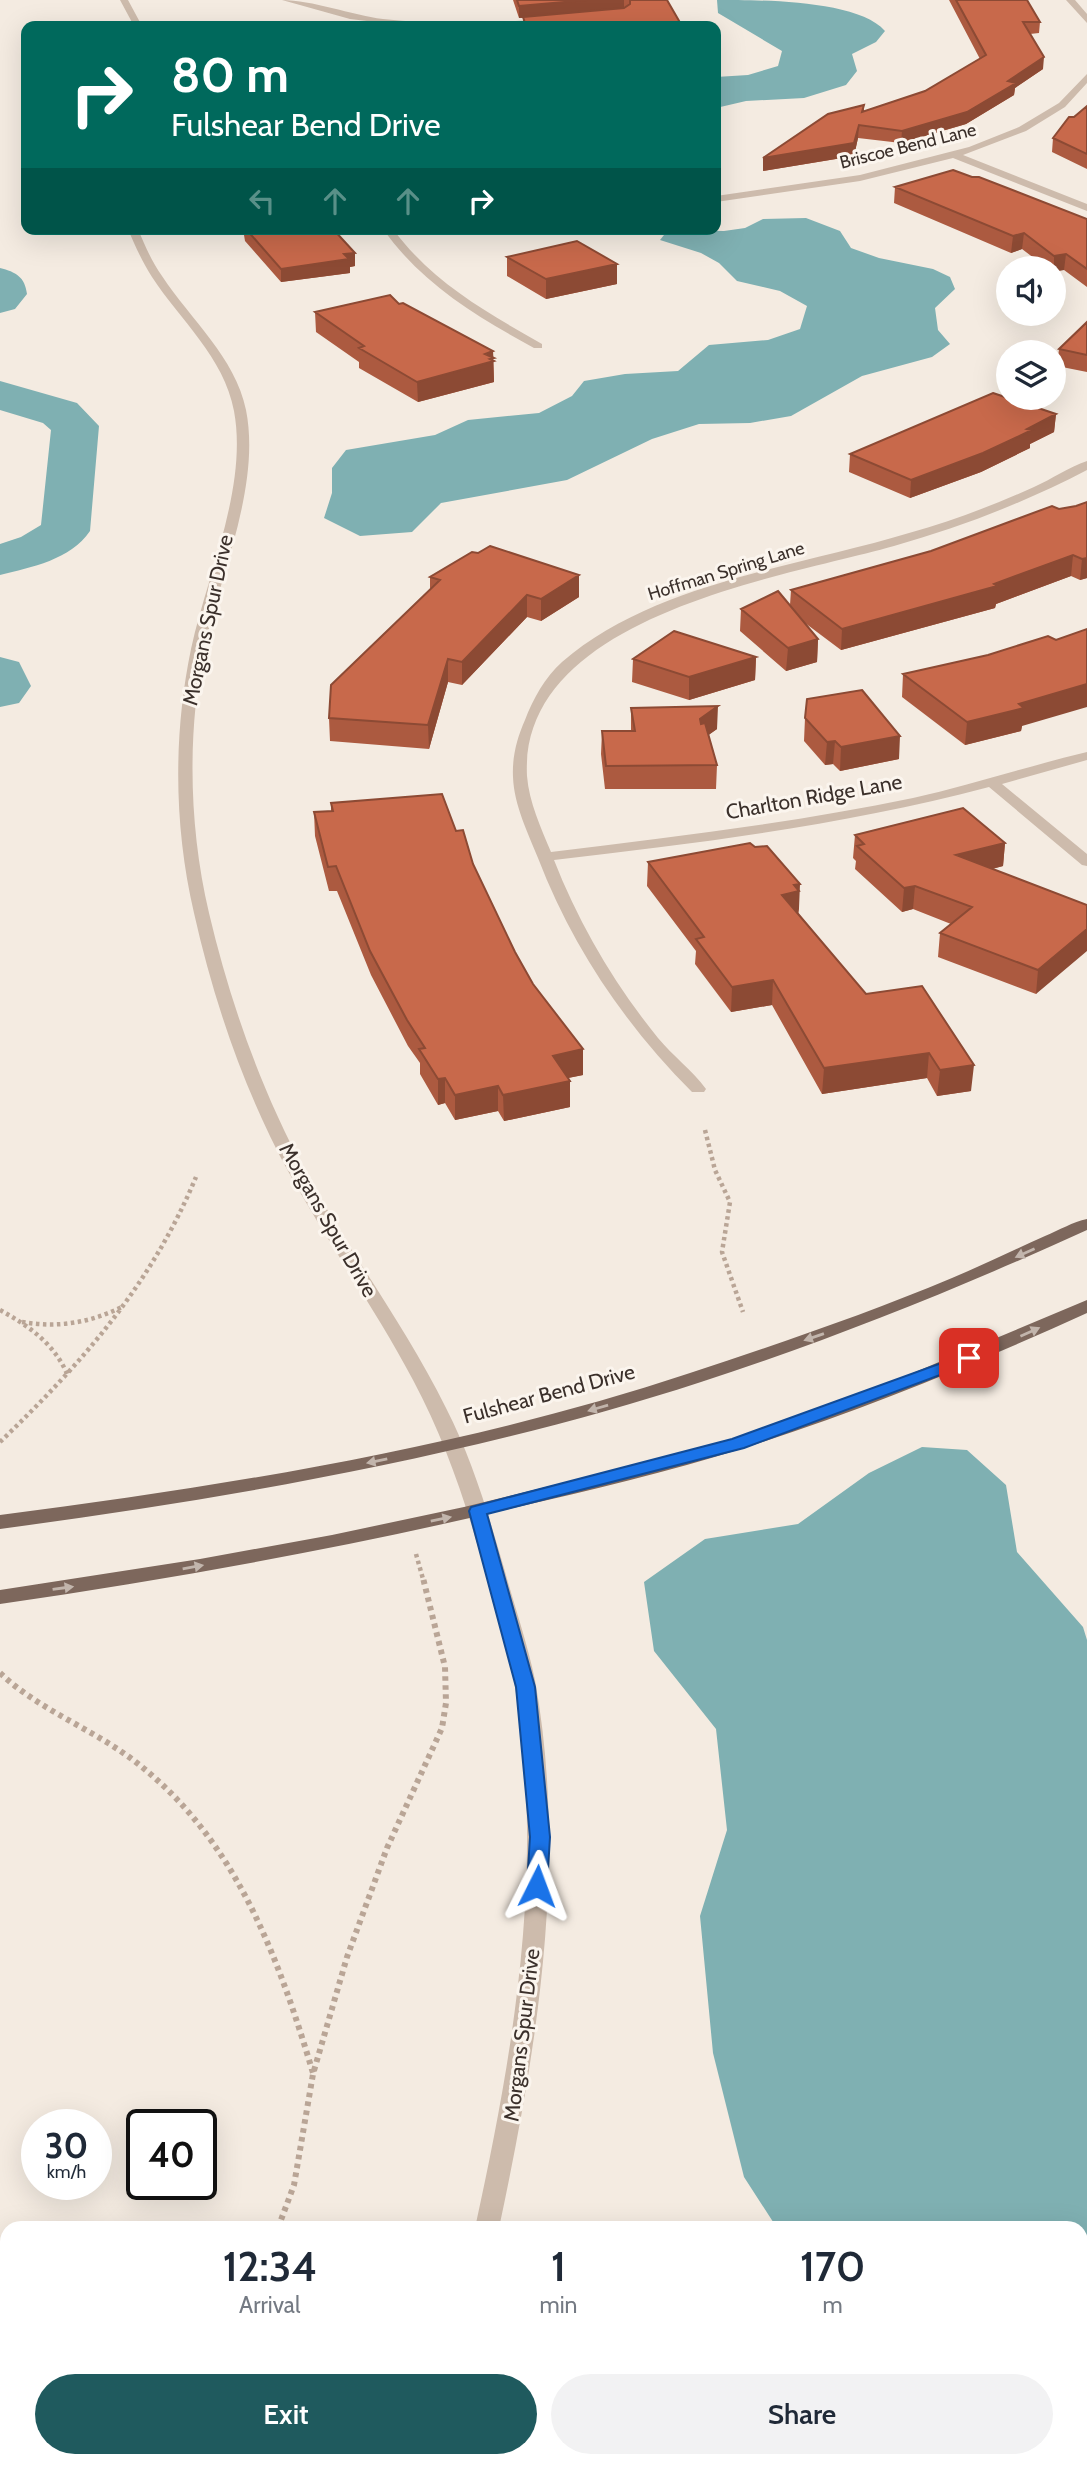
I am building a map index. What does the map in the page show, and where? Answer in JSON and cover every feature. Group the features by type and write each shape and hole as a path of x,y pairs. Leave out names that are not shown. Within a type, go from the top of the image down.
{"main road":[{"name":"Fulshear Bend Drive","path":"0,1522 112,1509 317,1475 454,1445 590,1410 741,1363 970,1278 1087,1224"},
{"path":"0,1597 126,1579 330,1542 478,1511 738,1444 991,1350 1087,1306"}],"street":[{"path":"124,0 135,21"},
{"path":"286,0 327,12 385,21"},
{"path":"1070,0 1087,20"},
{"path":"327,12 344,21"},
{"path":"543,21 561,20"},
{"name":"Briscoe Bend Lane","path":"721,198 791,190 954,155 1015,132 1071,104 1087,78"},
{"path":"954,155 1087,208"},
{"name":"Morgans Spur Drive","path":"136,235 152,273 220,359 234,387 241,412 243,448 239,480 202,629 188,704 186,779 191,847 199,903 213,961 233,1028 294,1167 435,1403 454,1445 478,1511 526,1687 540,1837 534,1935 512,2118 489,2221"},
{"path":"392,235 403,252 442,287 483,315 538,346"},
{"name":"Hoffman Spring Lane","path":"698,1089 653,1042 621,997 570,916 544,857 521,784 523,741 538,702 566,666 593,646 646,616 715,592 957,523 1017,499 1087,465"},
{"name":"Charlton Ridge Lane","path":"544,857 820,820 914,801 1087,756"},
{"path":"991,782 1087,862"}],"path":[{"path":"705,1130 715,1170 730,1202 722,1252 743,1312"},
{"path":"0,1443 68,1376 124,1306 170,1237 196,1177"},
{"path":"22,1322 53,1326 79,1325 104,1317 124,1306"},
{"path":"0,1310 22,1322 60,1359 68,1376"},
{"path":"281,2221 294,2185 313,2074 367,1900 387,1848 442,1728 446,1703 443,1658 416,1554"},
{"path":"0,1673 17,1689 135,1762 189,1813 215,1845 238,1877 262,1925 295,2010 313,2074"}],"water":[{"path":"717,0 807,4 854,13 872,21 885,31 876,42 852,54 857,71 846,85 804,98 746,101 721,107 721,77 748,75 778,66 782,51 718,13"},
{"path":"806,218 840,231 851,248 879,258 933,269 950,277 955,289 935,308 938,330 950,344 932,357 862,376 791,416 750,423 699,424 652,439 567,480 441,503 412,532 360,536 324,518 332,493 332,468 346,450 435,435 468,420 539,413 572,396 584,381 625,374 678,371 709,345 768,340 800,329 807,306 780,291 737,281 719,263 701,253 660,240 664,235 721,235 721,231 745,228 763,219"},
{"path":"922,1447 967,1450 1006,1485 1017,1552 1083,1627 1087,1640 1087,2221 772,2221 744,2177 713,2053 700,1916 727,1830 716,1729 654,1651 644,1582 705,1539 798,1524 869,1473"}],"building":[{"path":"517,0 587,0 519,6"},
{"path":"630,0 667,0 679,21 524,21 523,17 624,8 630,4"},
{"path":"956,0 1027,0 1040,22 1023,22 1044,57 1008,81 1016,83 967,112 902,131 859,125 854,143 763,158 828,114 864,105 862,112 925,91 986,55"},
{"path":"1087,106 1087,154 1053,138 1069,117 1074,117"},
{"path":"953,170 979,177 1087,219 1087,269 1066,254 1054,256 1024,233 1013,236 895,187"},
{"path":"251,235 338,235 355,253 344,254 349,259 281,269"},
{"path":"577,241 617,264 546,279 507,257"},
{"path":"390,295 399,304 403,303 493,351 485,354 494,358 490,359 494,361 417,382 359,348 364,346 315,312"},
{"path":"1087,322 1087,355 1066,350 1066,342"},
{"path":"993,393 996,394 996,410 1044,410 1056,414 1027,429 1032,430 983,453 911,480 850,454"},
{"path":"1087,502 1087,558 1073,555 994,584 997,586 842,629 791,590 931,551 1052,506 1059,509"},
{"path":"490,546 579,575 541,599 527,595 462,662 448,659 428,725 329,718 331,685 440,580 430,577 472,552 478,553"},
{"path":"778,591 818,639 788,648 741,609"},
{"path":"1087,629 1087,684 1019,704 1024,708 967,722 903,674 988,655 1048,636 1056,640"},
{"path":"674,631 756,657 689,677 633,659"},
{"path":"862,690 900,736 841,747 835,741 827,742 805,718 807,699"},
{"path":"718,706 700,719 701,724 705,723 717,765 606,766 602,731 635,731 631,708"},
{"path":"442,794 456,831 463,830 473,864 515,952 533,984 583,1049 553,1056 570,1081 503,1095 498,1086 455,1095 445,1078 438,1079 419,1049 425,1048 370,951 336,866 328,867 314,812 333,811 331,803"},
{"path":"963,808 1005,843 956,855 1087,905 1087,929 1038,970 940,933 972,907 915,886 904,888 857,846 864,844 855,835"},
{"path":"750,843 755,847 767,846 800,884 794,885 799,891 782,895 866,994 922,986 974,1065 940,1070 929,1053 824,1068 773,980 732,987 696,939 704,937 648,862"}],"waterway":[{"path":"0,281 4,285 5,294 0,300"},
{"path":"0,395 60,413 75,426 65,531 39,548 0,560"},
{"path":"0,673 4,686 0,691"}],"route":[{"path":"537,1886 540,1837 526,1687 478,1511 738,1444 969,1358"}]}
